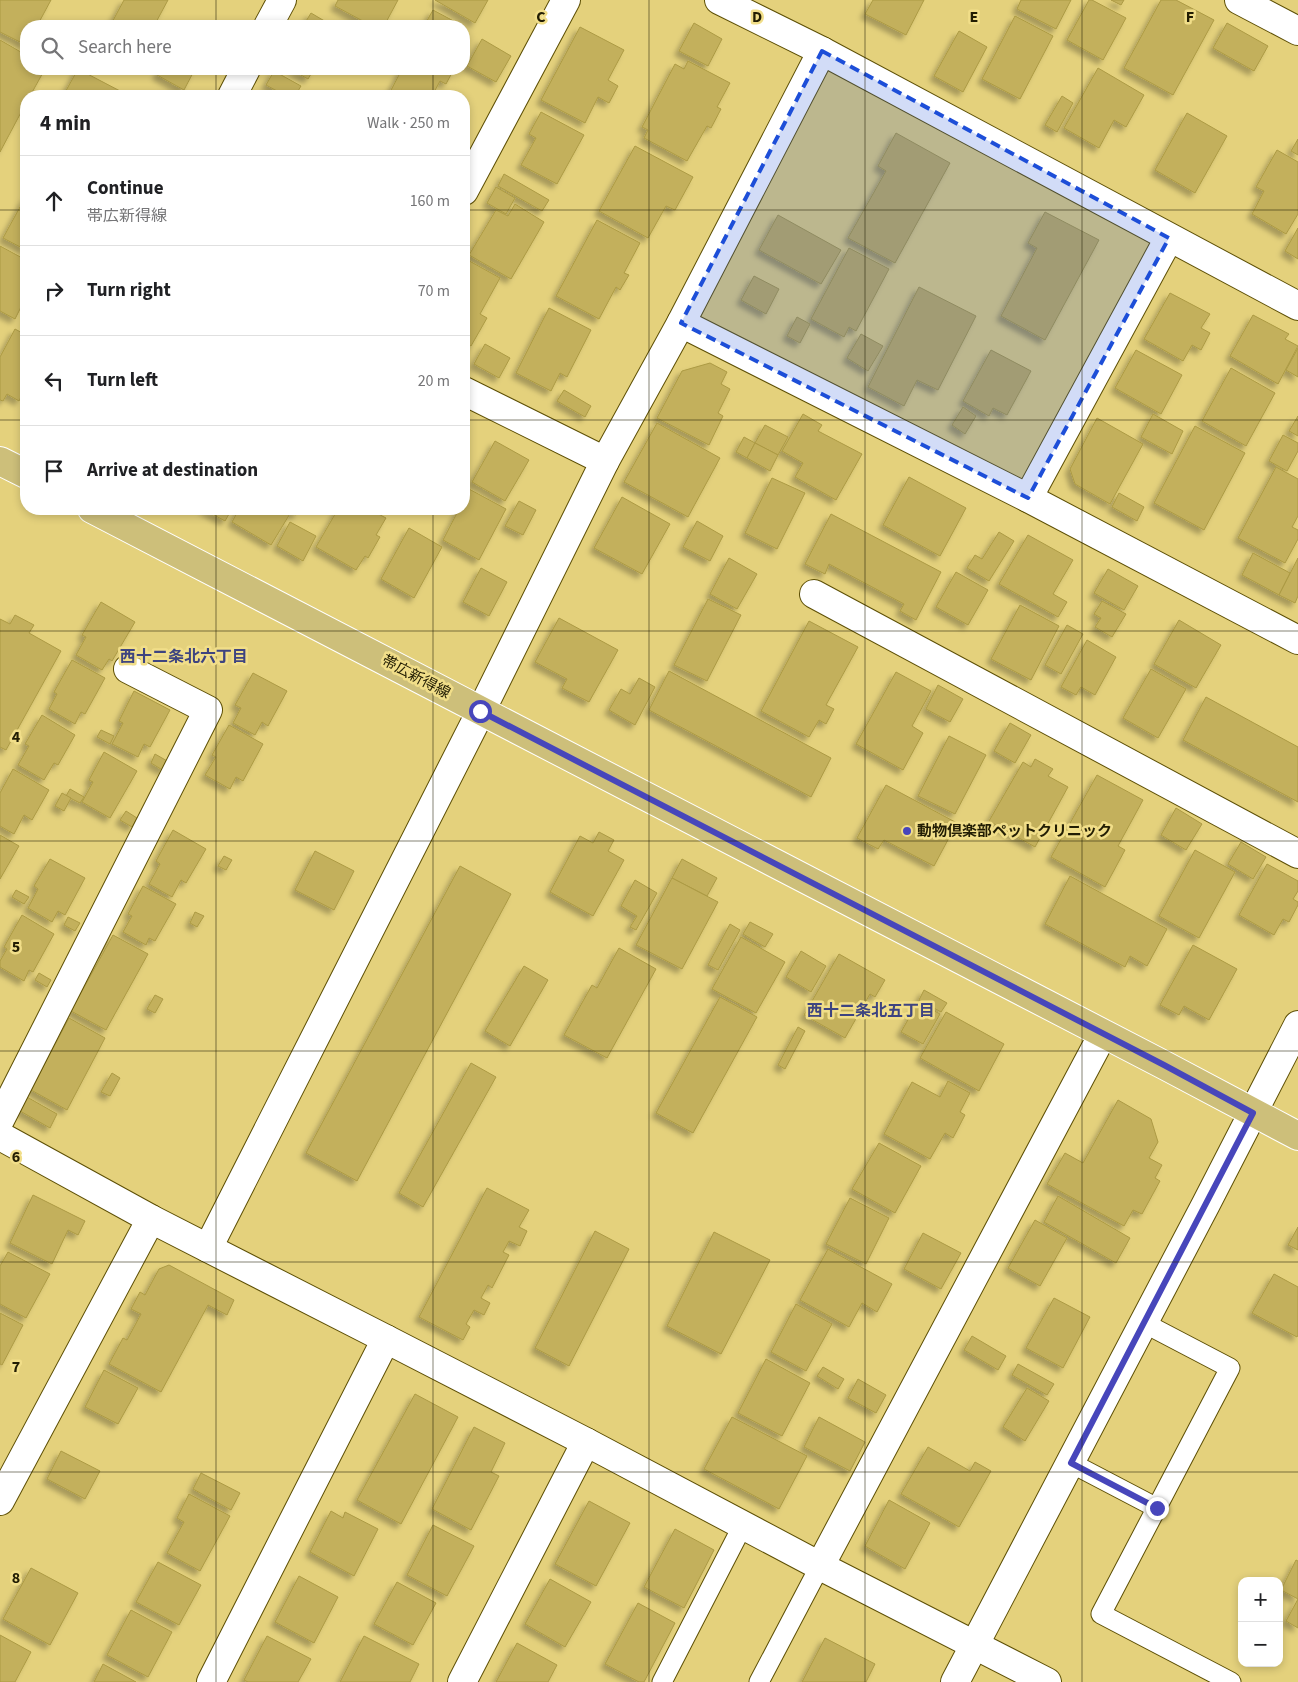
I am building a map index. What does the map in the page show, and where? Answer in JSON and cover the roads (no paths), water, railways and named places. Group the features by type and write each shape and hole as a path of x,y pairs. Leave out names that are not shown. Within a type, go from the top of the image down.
{"main road":[{"path":"0,461 20,471"},
{"name":"帯広新得線","path":"104,515 1298,1136"}],"street":[{"path":"271,20 282,0"},
{"path":"470,179 566,0"},
{"path":"719,0 822,51 1298,306"},
{"path":"1239,0 1298,31"},
{"path":"208,1248 605,461 681,323 822,51"},
{"path":"235,90 243,75"},
{"path":"1028,498 1169,238"},
{"path":"681,323 1028,498 1298,640"},
{"path":"470,394 605,461"},
{"path":"814,594 1298,854"},
{"path":"0,1120 208,710 128,669"},
{"path":"955,1682 1298,1025"},
{"path":"820,1566 1103,1034"},
{"path":"0,1136 151,1219 586,1442 820,1566 1046,1682"},
{"path":"0,1500 7,1470 151,1219"},
{"path":"210,1682 386,1339"},
{"path":"462,1682 586,1442"}],"lane":[{"path":"1144,1323 1230,1368 1101,1614 1220,1680"},
{"path":"1071,1463 1157,1508"},
{"path":"662,1682 742,1525"},
{"path":"759,1682 820,1566"}],"place":[{"name":"動物倶楽部ペットクリニック","path":"907,831"}],"district":[{"name":"西十二条北六丁目","path":"184,657"},
{"name":"西十二条北五丁目","path":"871,1011"}]}
